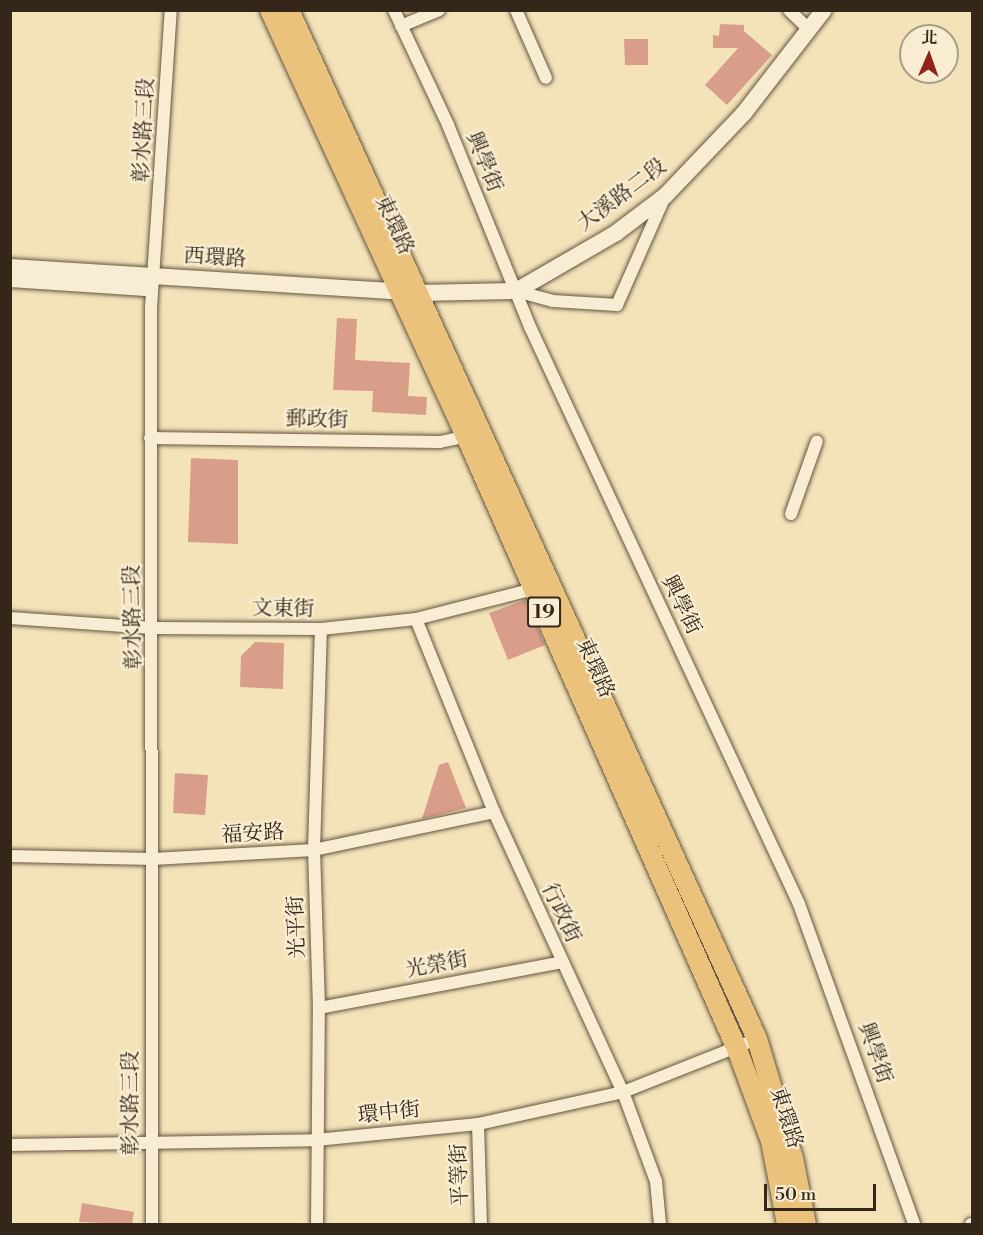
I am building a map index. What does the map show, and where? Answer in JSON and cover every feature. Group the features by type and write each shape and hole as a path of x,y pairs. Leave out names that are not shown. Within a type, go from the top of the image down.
{"main road":[{"name":"東環路","path":"270,10 474,434 542,586 737,1049 771,1141 788,1224"},
{"name":"東環路","path":"289,10 406,294"},
{"name":"大溪路二段","path":"406,294 516,291 616,233 665,196 744,113 824,10"},
{"name":"西環路","path":"10,267 153,283"},
{"name":"西環路","path":"10,279 406,294"},
{"name":"東環路","path":"542,586 757,1039 793,1158 806,1224"}],"street":[{"name":"彰水路三段","path":"152,1224 149,1145 153,859 150,438 153,283 171,10"},
{"name":"興學街","path":"394,10 448,125 516,291 799,904 914,1224"},
{"path":"401,26 439,10"},
{"path":"516,10 546,78"},
{"path":"789,10 809,29"},
{"path":"516,291 554,302 617,305 665,196"},
{"name":"郵政街","path":"150,438 440,442 474,434"},
{"path":"791,514 817,441"},
{"name":"文東街","path":"10,618 153,628 321,629 416,619 542,586"},
{"name":"行政街","path":"416,619 494,812 623,1092 656,1181 660,1224"},
{"name":"光平街","path":"317,1224 319,1008 314,850 321,629"},
{"name":"福安路","path":"10,856 153,859 314,850 494,812"},
{"name":"光榮街","path":"319,1008 562,962"},
{"name":"環中街","path":"10,1145 149,1145 316,1140 478,1124 623,1092 737,1049 757,1039"},
{"name":"平等街","path":"478,1124 482,1224"}],"building":[{"path":"720,24 744,25 744,31 772,55 727,105 705,85 738,48 713,48 713,35 719,36"},
{"path":"624,39 648,39 648,65 625,65"},
{"path":"337,318 357,319 355,360 410,363 408,396 427,397 426,415 372,412 373,391 333,390"},
{"path":"191,458 238,460 238,544 188,542"},
{"path":"525,600 545,645 508,660 489,613"},
{"path":"255,642 284,643 283,689 240,687 241,656"},
{"path":"448,762 466,808 422,819 439,765"},
{"path":"175,773 208,775 205,815 173,813"},
{"path":"82,1203 134,1212 132,1224 79,1222"}]}
